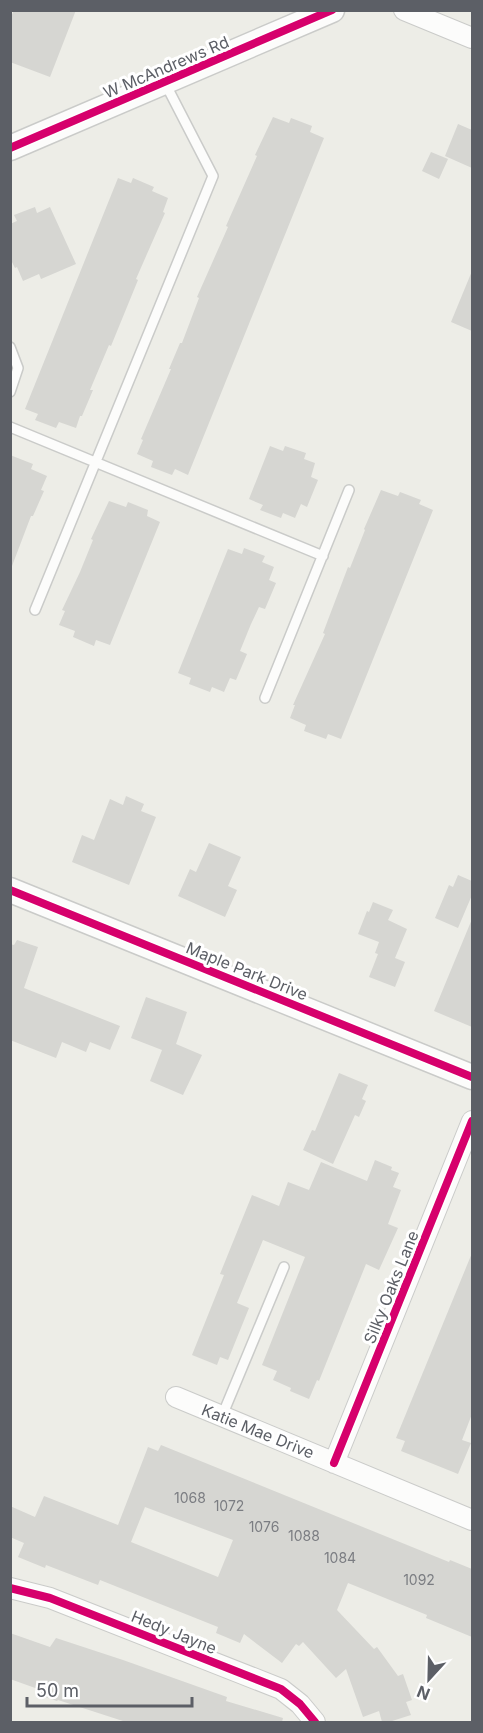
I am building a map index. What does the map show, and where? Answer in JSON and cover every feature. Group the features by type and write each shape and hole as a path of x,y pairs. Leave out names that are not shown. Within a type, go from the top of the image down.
{"street":[{"name":"W McAndrews Rd","path":"10,148 332,10"},
{"path":"404,10 472,38"},
{"name":"Maple Park Drive","path":"10,891 472,1077"},
{"name":"Silky Oaks Lane","path":"334,1463 472,1121"},
{"name":"Katie Mae Drive","path":"176,1397 472,1520"},
{"name":"Hedy Jayne","path":"10,1588 50,1598 281,1689 300,1704 315,1722"}],"lane":[{"path":"34,610 213,176 165,82"},
{"path":"10,347 18,368 10,392"},
{"path":"10,427 323,556"},
{"path":"265,698 349,490"},
{"path":"222,1416 284,1266"}],"building":[{"path":"14,10 76,10 50,77 10,62 10,19"},
{"path":"273,117 289,123 291,118 312,126 310,132 324,138 188,475 175,469 172,475 151,467 153,461 137,454 143,440 141,439 180,343 182,343 199,298 197,297 257,156 255,155"},
{"path":"458,124 472,130 472,168 445,156"},
{"path":"431,152 448,159 439,179 422,171"},
{"path":"118,178 131,183 133,178 154,187 152,191 168,198 163,212 165,213 76,428 59,422 56,428 35,420 38,414 25,409"},
{"path":"35,207 37,213 50,207 76,264 41,279 39,274 23,281 10,258 10,224 17,221 14,215"},
{"path":"472,271 472,331 451,322"},
{"path":"270,446 283,451 285,446 306,453 304,459 315,463 311,477 318,480 307,507 301,504 295,518 283,513 281,518 260,510 263,505 249,499"},
{"path":"10,455 33,464 31,469 47,476 41,490 44,491 31,516 12,566 10,565"},
{"path":"381,490 398,496 400,492 421,500 419,504 433,510 341,739 328,734 326,739 304,731 306,725 290,718 295,705 293,705 325,634 323,633 348,567 350,568"},
{"path":"109,501 126,507 128,502 148,510 147,516 160,522 110,645 96,640 94,646 73,637 75,631 59,625 65,611 62,610"},
{"path":"244,548 265,556 262,562 274,567 269,580 276,583 265,609 259,607 251,624 240,651 247,654 236,680 230,678 224,692 212,687 210,692 189,684 191,678 178,673 228,549 242,554"},
{"path":"126,796 144,804 141,811 156,817 129,885 72,862 82,835 94,840 110,799 123,805"},
{"path":"209,843 241,857 228,886 237,890 225,917 178,896 190,869 196,872"},
{"path":"458,875 472,881 472,895 458,928 435,918 449,885 453,887"},
{"path":"373,902 393,910 388,920 407,929 395,958 405,962 395,987 369,977 378,954 375,953 379,942 358,934"},
{"path":"472,919 472,1027 434,1011"},
{"path":"17,940 38,947 24,988 120,1026 110,1050 90,1042 86,1052 62,1042 56,1058 10,1040 10,944 14,945"},
{"path":"146,997 187,1012 176,1044 202,1055 183,1095 150,1081 162,1050 131,1038"},
{"path":"339,1073 368,1085 362,1099 366,1101 359,1117 355,1115 333,1164 303,1150 312,1130 315,1131"},
{"path":"375,1160 392,1167 391,1170 399,1173 393,1187 401,1190 388,1224 398,1228 379,1270 366,1264 319,1381 317,1380 309,1399 273,1380 277,1371 262,1365 305,1257 263,1240 237,1303 249,1308 228,1360 220,1357 217,1365 192,1355 224,1275 220,1274 252,1195 279,1206 288,1182 309,1190 321,1162 367,1181"},
{"path":"472,1253 472,1414 462,1440 471,1443 458,1474 401,1451 405,1441 396,1438"},
{"path":"161,1445 449,1562 450,1560 472,1569 472,1637 426,1618 427,1615 348,1583 337,1610 374,1649 377,1647 398,1676 403,1674 412,1700 406,1702 411,1715 389,1722 382,1722 379,1711 363,1717 346,1669 336,1678 303,1642 299,1646 296,1644 282,1663 244,1634 240,1643 216,1633 218,1627 100,1580 98,1585 18,1557 24,1543 10,1537 10,1506 35,1517 44,1496 118,1525 148,1447 158,1451","holes":["145,1507 233,1540 218,1577 131,1542"]},
{"path":"10,1633 50,1647 56,1638 227,1697 226,1701 283,1718 282,1722 126,1722 57,1701 36,1694 38,1689 10,1679"}],"cycle path":[{"path":"10,148 332,10"},
{"path":"10,890 472,1077"},
{"path":"334,1463 472,1121"},
{"path":"10,1588 50,1598 281,1689 300,1704 315,1722"}]}
